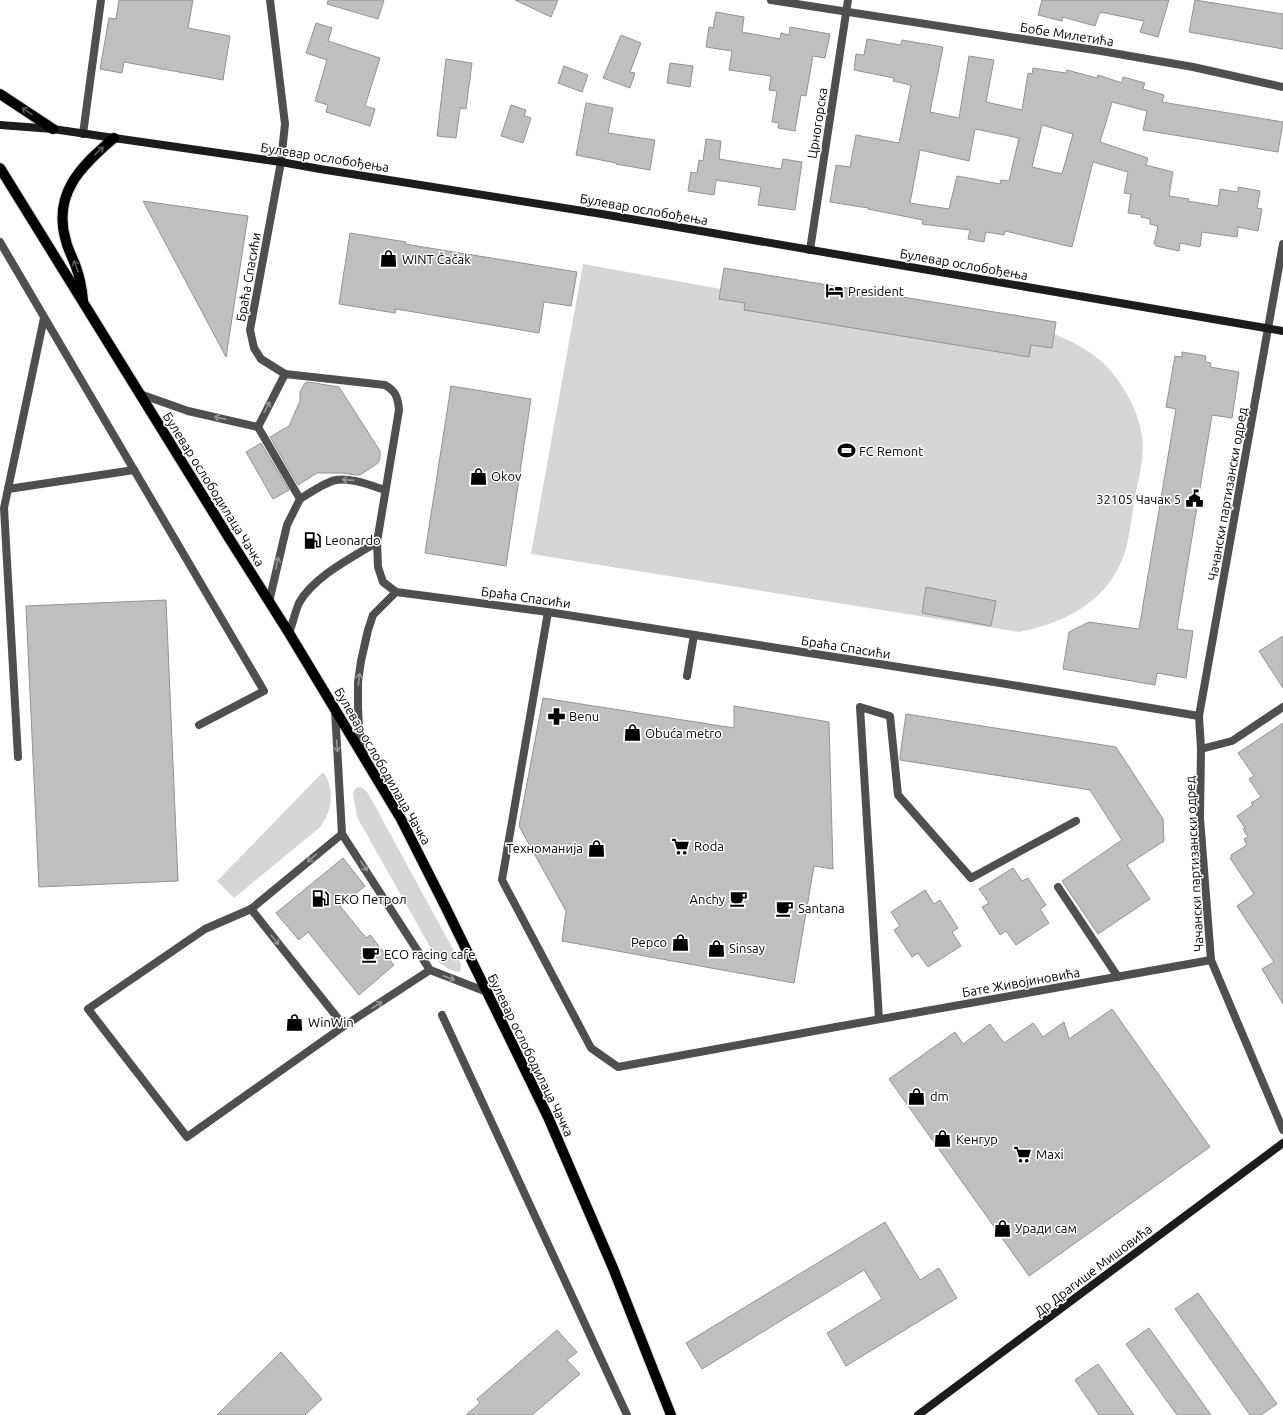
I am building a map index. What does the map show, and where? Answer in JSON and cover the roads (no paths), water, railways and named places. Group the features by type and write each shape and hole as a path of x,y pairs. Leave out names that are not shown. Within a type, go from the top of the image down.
{"main road":[{"path":"0,94 53,129"},
{"name":"Булевар ослобођења","path":"0,124 53,129 281,162 328,171 602,214 1283,331"},
{"path":"83,304 81,282 66,243 62,227 62,212 66,195 78,172 95,154 114,138"},
{"name":"Булевар ослободилаца Чачка","path":"0,168 83,304 269,602 290,633 397,812 416,847 548,1116 613,1268 671,1415"},
{"path":"0,179 10,185"},
{"name":"Др Драгише Мишовића","path":"918,1415 1283,1143"}],"street":[{"path":"83,134 101,0"},
{"name":"Браћа Спасићи","path":"270,0 285,124 281,162 250,330 254,348 261,360 285,374 385,385 393,390 398,399 399,410 377,542 378,567 383,582 396,592 548,612 994,682 1199,716"},
{"name":"Бобе Милетића","path":"771,0 1102,51 1192,67 1283,87"},
{"name":"Црногорска","path":"810,250 848,0"},
{"path":"0,242 264,692 199,725"},
{"name":"Чачански партизански одред","path":"1283,244 1199,716 1201,749 1200,818 1211,960 1283,1130"},
{"path":"18,756 4,508 44,318"},
{"path":"258,427 285,374"},
{"path":"140,394 188,411 258,427 300,499"},
{"path":"8,488 134,470"},
{"path":"269,602 287,525 300,499 337,480 357,481 385,490"},
{"path":"290,633 299,603 316,582 377,542"},
{"path":"365,760 359,727 358,708 358,682 361,660 373,615 396,592"},
{"name":"Бате Живојиновића","path":"548,612 502,880 591,1048 618,1066 1211,960"},
{"path":"687,676 694,635"},
{"path":"334,707 342,834 430,970 487,992"},
{"path":"879,1019 860,707 890,716 898,795 972,878 1076,821"},
{"path":"1201,749 1232,741 1283,707"},
{"path":"342,834 251,909 205,929 88,1009 186,1137 344,1026 430,970"},
{"path":"1058,888 1118,977"},
{"path":"251,909 344,1026"},
{"path":"442,1015 627,1415"}],"place":[{"name":"WINT Čačak","path":"389,259"},
{"name":"President","path":"835,291"},
{"name":"FC Remont","path":"846,451"},
{"name":"Okov","path":"478,476"},
{"name":"32105 Чачак 5","path":"1194,499"},
{"name":"Leonardo","path":"312,540"},
{"name":"Benu","path":"556,716"},
{"name":"Obuća metro","path":"632,733"},
{"name":"Roda","path":"681,846"},
{"name":"Техноманија","path":"596,848"},
{"name":"ЕКО Петрол","path":"321,899"},
{"name":"Anchy","path":"738,899"},
{"name":"Santana","path":"785,908"},
{"name":"Pepco","path":"680,942"},
{"name":"Sinsay","path":"716,948"},
{"name":"ECO racing cafe","path":"371,954"},
{"name":"WinWin","path":"295,1022"},
{"name":"dm","path":"917,1096"},
{"name":"Кенгур","path":"943,1139"},
{"name":"Maxi","path":"1023,1154"},
{"name":"Уради сам","path":"1002,1228"}]}
